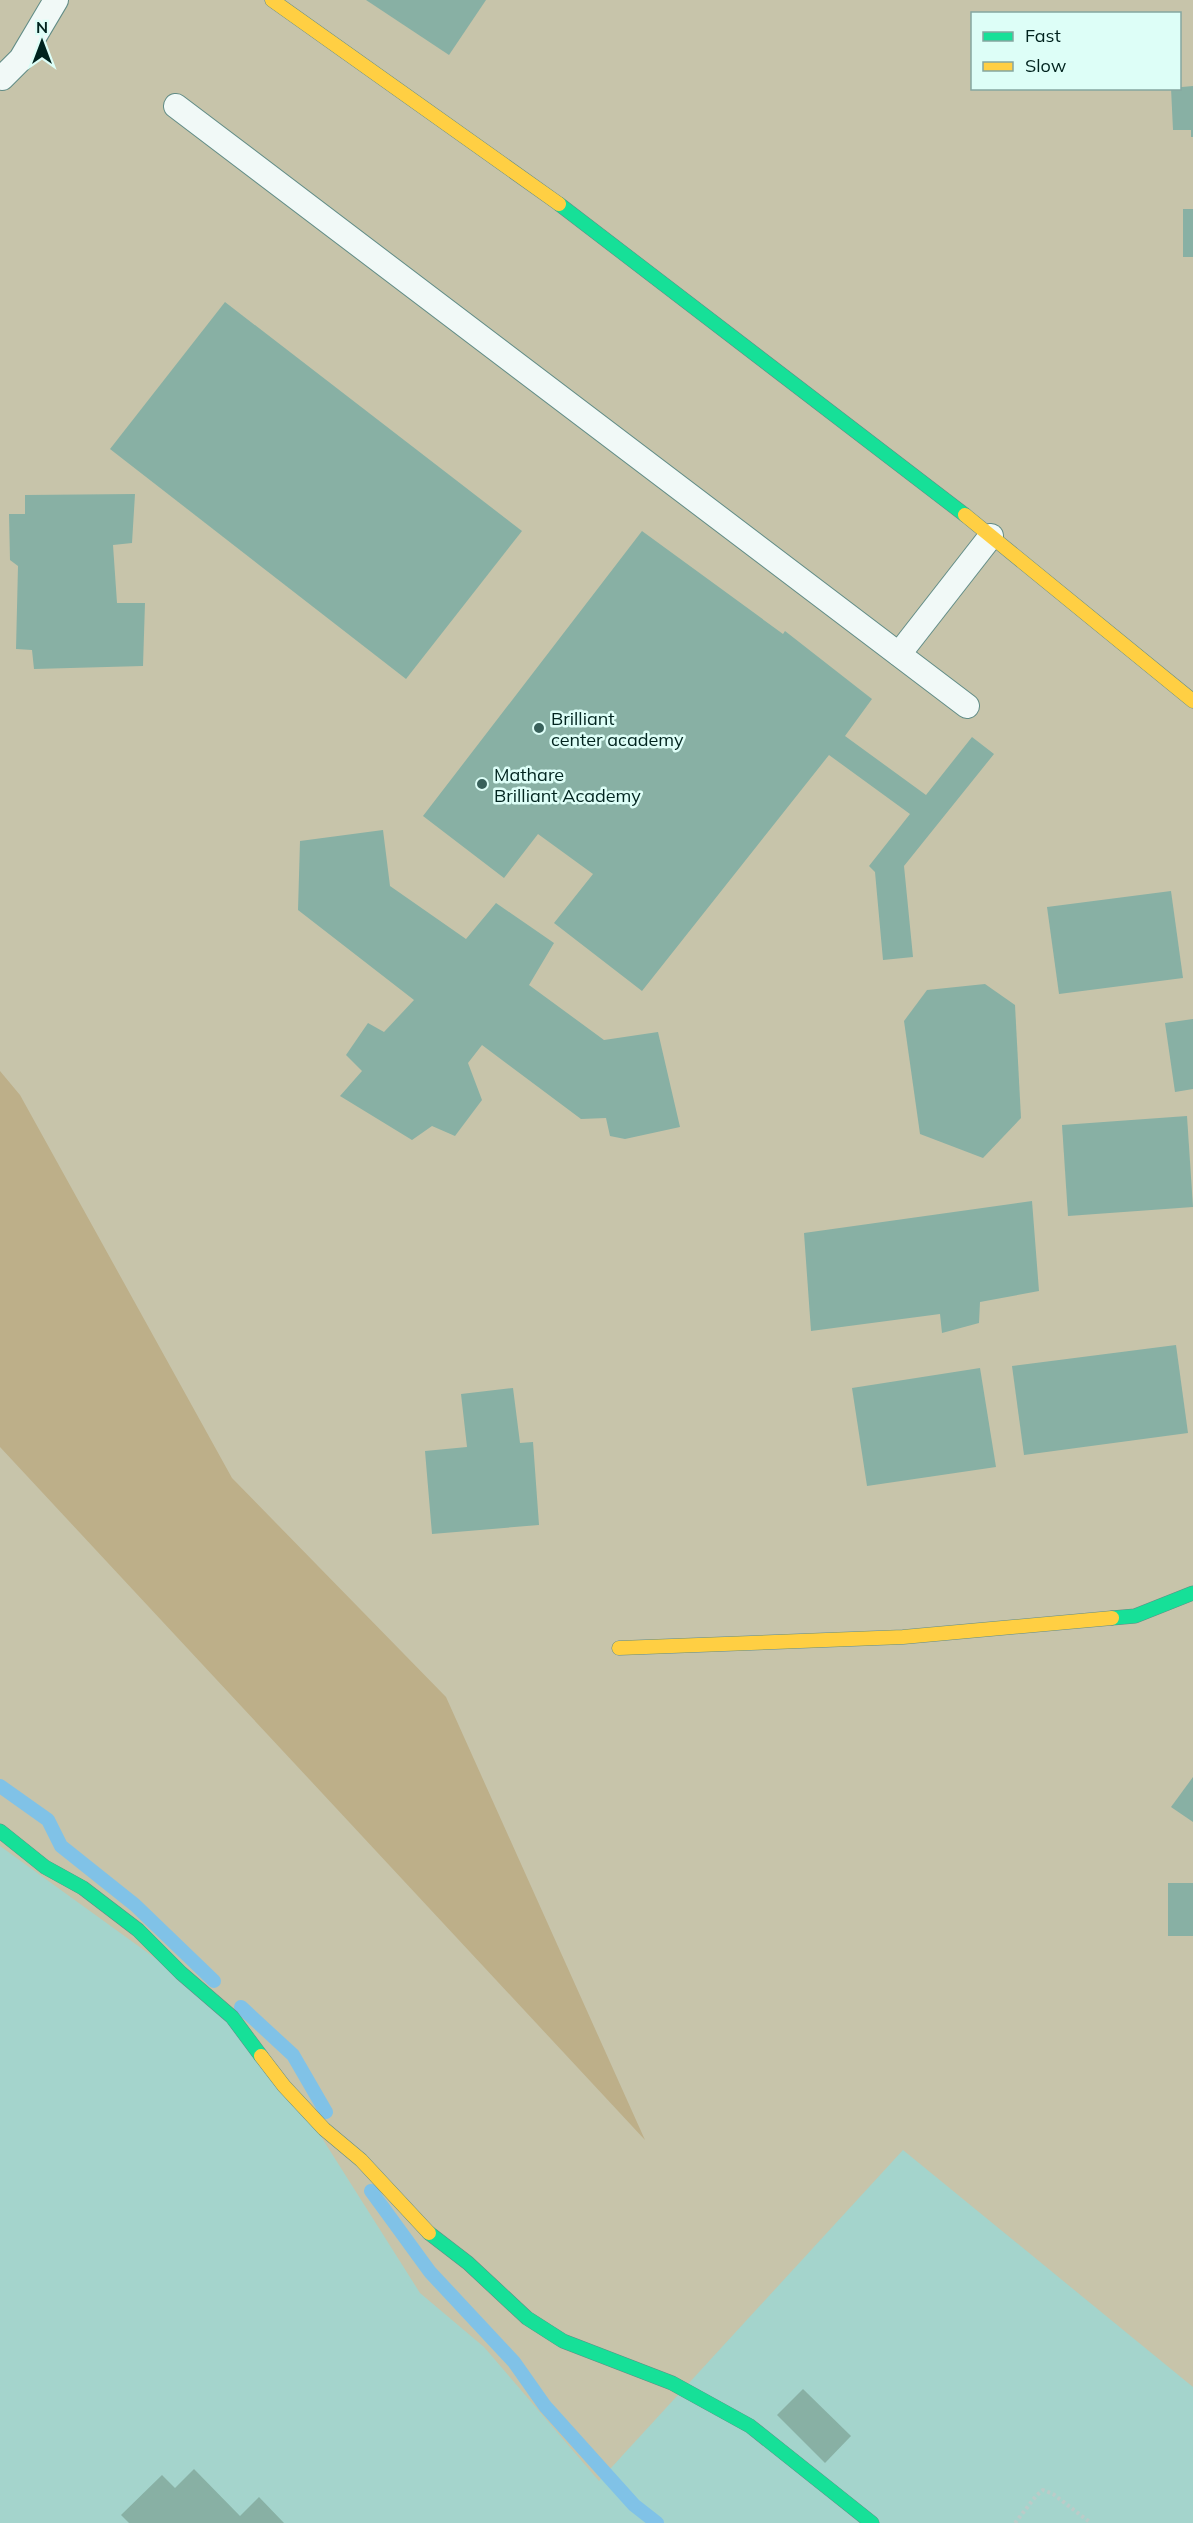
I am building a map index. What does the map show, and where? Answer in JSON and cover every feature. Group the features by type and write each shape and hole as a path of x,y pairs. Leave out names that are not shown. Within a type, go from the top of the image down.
{"street":[{"path":"272,0 545,193 991,537 1193,701"},
{"path":"619,1648 903,1637 1039,1626 1135,1616 1193,1593"},
{"path":"0,1831 45,1868 83,1888 138,1930 181,1973 232,2017 284,2086 324,2129 361,2160 424,2229 475,2270 527,2318 563,2341 672,2383 750,2426 872,2523"}],"lane":[{"path":"2,78 21,59 56,0"},
{"path":"176,106 967,706"},
{"path":"899,654 991,537"}],"path":[{"path":"1015,2523 1043,2490 1053,2494 1091,2523"}],"shaded area":[{"path":"0,0 1193,0 1193,2387 903,2150 599,2481 484,2347 420,2293 277,2067 166,1966 0,1846"},
{"path":"0,1071 20,1095 232,1478 446,1697 645,2140 0,1447"}],"building":[{"path":"366,0 486,0 449,55"},
{"path":"1193,86 1193,137 1191,137 1191,130 1173,130 1171,90 1181,90 1181,87"},
{"path":"1183,209 1193,209 1193,257 1183,257"},
{"path":"225,302 522,531 406,679 110,449"},
{"path":"135,494 132,543 113,545 117,603 145,603 143,666 34,669 32,650 16,649 18,566 10,560 9,514 25,514 25,495"},
{"path":"642,531 783,634 785,631 872,699 845,736 926,795 972,737 994,754 904,866 913,957 883,960 875,872 869,866 910,814 829,755 642,991 554,923 593,874 538,834 504,878 423,816"},
{"path":"383,830 390,886 466,939 496,903 554,943 529,985 604,1040 658,1032 680,1127 625,1139 610,1136 606,1118 581,1119 482,1045 468,1063 482,1100 455,1136 432,1126 412,1140 340,1096 362,1071 346,1055 368,1023 384,1032 414,1000 298,910 300,841"},
{"path":"1171,891 1183,978 1059,994 1047,907"},
{"path":"985,984 1015,1005 1021,1118 983,1158 920,1134 904,1021 927,990"},
{"path":"1193,1019 1193,1089 1175,1092 1165,1023"},
{"path":"1187,1116 1193,1207 1068,1216 1062,1125"},
{"path":"1032,1201 1039,1291 980,1302 979,1323 942,1333 940,1314 811,1331 804,1233"},
{"path":"1176,1345 1188,1433 1024,1455 1012,1366"},
{"path":"980,1368 996,1467 867,1486 852,1388"},
{"path":"513,1388 520,1443 533,1442 539,1525 432,1534 425,1451 467,1447 461,1394"},
{"path":"1193,1777 1193,1822 1171,1807"},
{"path":"1168,1883 1193,1883 1193,1936 1168,1936"},
{"path":"803,2389 851,2436 825,2463 777,2415"},
{"path":"194,2469 240,2516 259,2497 284,2523 129,2523 121,2515 162,2475 175,2488"}],"waterway":[{"path":"0,1786 48,1820 61,1846 135,1905 214,1981"},
{"path":"241,2007 293,2055 326,2112"},
{"path":"371,2191 430,2272 514,2362 545,2406 634,2505 657,2523"}],"traffic: fast":[{"path":"559,204 965,515"},
{"path":"1112,1618 1135,1616 1193,1593"},
{"path":"0,1831 45,1867 83,1888 138,1930 181,1973 232,2017 261,2056"},
{"path":"429,2233 468,2263 527,2318 563,2341 672,2383 750,2426 872,2523"}],"traffic: slow":[{"path":"272,0 559,204"},
{"path":"965,515 1193,701"},
{"path":"619,1648 903,1637 1112,1618"},
{"path":"261,2056 284,2086 324,2129 361,2160 429,2233"}],"place":[{"name":"Brilliant center academy","path":"539,728"},
{"name":"Mathare Brilliant Academy","path":"482,784"}]}
